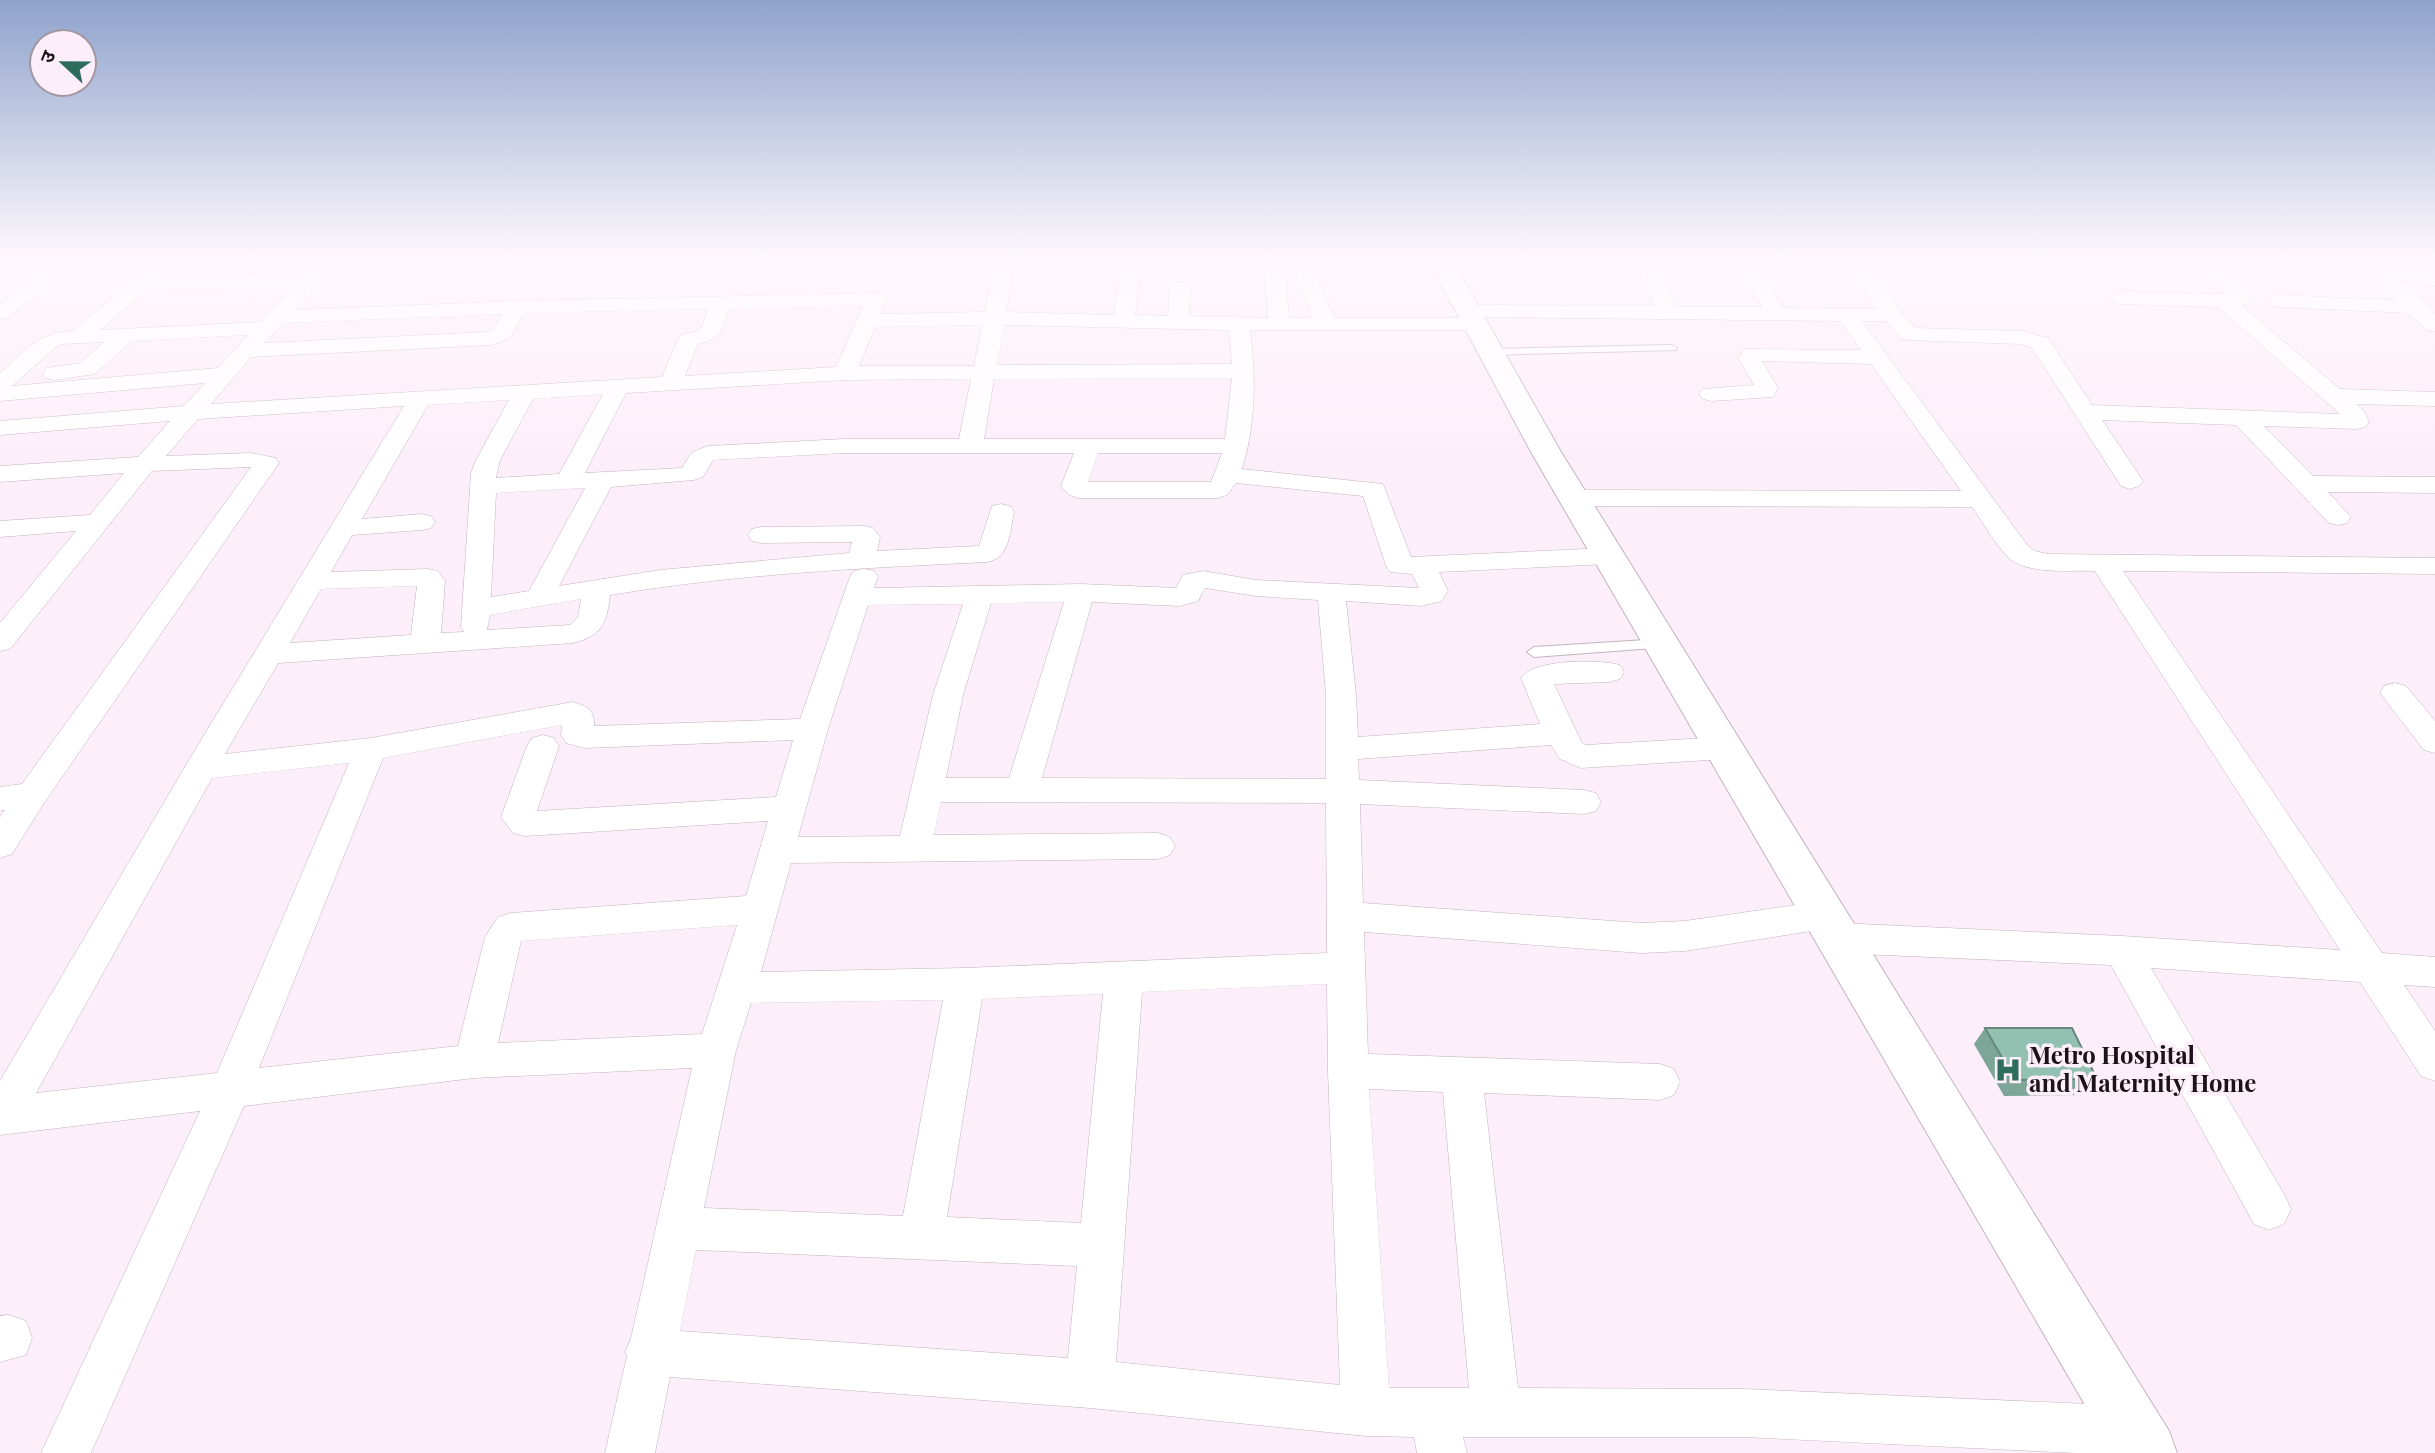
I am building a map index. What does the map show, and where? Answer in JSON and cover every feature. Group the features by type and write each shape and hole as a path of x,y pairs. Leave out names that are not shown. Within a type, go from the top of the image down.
{"main road":[{"path":"1475,324 1608,556 2140,1442"}],"street":[{"path":"80,336 94,324"},
{"path":"3,382 48,342 59,338 262,324"},
{"path":"0,642 11,614 97,522 145,464 272,324"},
{"path":"245,351 492,338 502,333 507,324"},
{"path":"671,383 689,340 710,334 713,324"},
{"path":"845,373 860,330 866,324"},
{"path":"970,447 994,324"},
{"path":"1236,324 1478,329 1536,324"},
{"path":"1089,445 1074,486 1076,489 1218,490 1223,485 1236,446 1243,406 1244,371 1240,324"},
{"path":"1853,324 1978,499 2018,552 2026,558 2048,562 2435,566"},
{"path":"1900,324 1913,336 2035,340 2130,481"},
{"path":"2085,412 2357,422 2356,416 2250,324"},
{"path":"3,382 83,371 127,334"},
{"path":"1711,394 1765,392 1767,388 1749,358 1753,354 1876,357"},
{"path":"0,428 191,412 845,373 1244,371"},
{"path":"3,382 225,374"},
{"path":"568,481 618,387"},
{"path":"473,641 478,608 482,486 488,460 524,393"},
{"path":"2334,396 2435,399"},
{"path":"1,1116 201,768 419,400"},
{"path":"2243,418 2338,517"},
{"path":"1150,491 1162,445"},
{"path":"482,486 690,474 704,455 713,453 845,446 1236,446"},
{"path":"0,474 145,464 251,460 267,463 16,797 0,845"},
{"path":"1227,475 1374,489 1397,564 1405,567 1608,556"},
{"path":"538,598 602,480"},
{"path":"2306,484 2435,485"},
{"path":"1574,498 1978,499"},
{"path":"478,608 660,578 866,559 988,554 992,549 1001,512"},
{"path":"0,529 97,522"},
{"path":"344,528 422,522"},
{"path":"630,1453 649,1352 716,1050 737,988 812,729 858,597 866,559 867,537 864,534 761,535"},
{"path":"2103,562 2435,1065"},
{"path":"858,597 1081,593 1185,597 1193,581 1203,579 1256,588 1432,595 1434,591 1422,566"},
{"path":"313,581 428,577 431,581 425,644"},
{"path":"269,654 573,634 585,630 591,624 597,588"},
{"path":"1022,791 1081,593"},
{"path":"1331,593 1341,695 1348,1071 1366,1412"},
{"path":"914,848 948,695 980,594"},
{"path":"1609,671 1546,674 1536,678 1560,733 1571,751 1581,757 1724,748"},
{"path":"2395,693 2435,742"},
{"path":"201,768 371,749 576,713 579,717 577,734 584,737 812,729"},
{"path":"1342,749 1560,733"},
{"path":"543,746 518,817 525,824 789,808"},
{"path":"66,1453 230,1090 371,749"},
{"path":"925,790 1343,792 1584,802"},
{"path":"777,850 1158,846"},
{"path":"474,1061 503,937 511,927 760,909"},
{"path":"1345,916 1641,938 1831,926 2122,951 2435,972"},
{"path":"2122,951 2269,1209"},
{"path":"737,988 965,984 1346,968"},
{"path":"1090,1384 1124,976"},
{"path":"921,1238 965,984"},
{"path":"1,1116 474,1061 716,1050"},
{"path":"1348,1071 1660,1082"},
{"path":"1462,1074 1496,1414"},
{"path":"678,1228 1101,1245"},
{"path":"649,1352 1090,1384 1366,1412 1438,1433 1496,1414 1744,1413 2140,1442"}],"lane":[{"path":"1478,329 1672,348"},
{"path":"1534,652 1662,644"}],"building":[{"path":"1985,1028 2072,1028 2097,1079 2015,1080"}],"place":[{"name":"Metro Hospital and Maternity Home","path":"2008,1070"}]}
